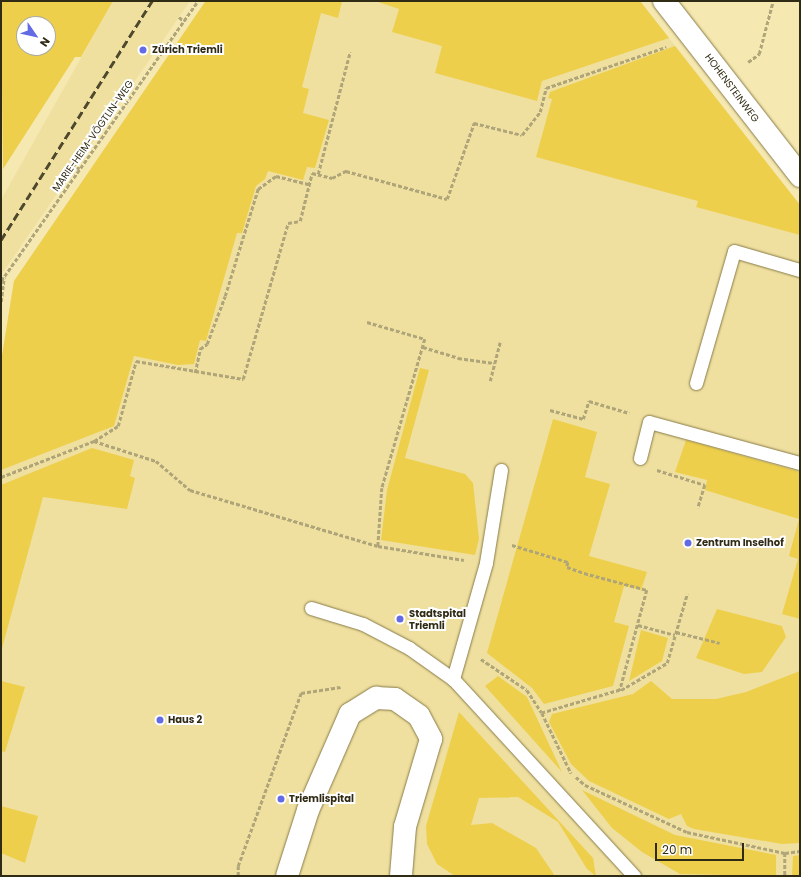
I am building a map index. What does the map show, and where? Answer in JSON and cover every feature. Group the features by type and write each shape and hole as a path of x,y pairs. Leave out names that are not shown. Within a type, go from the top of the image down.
{"street":[{"name":"HOHENSTEINWEG","path":"664,1 800,176"},
{"path":"287,876 308,810 350,714 376,698 395,699 419,716 431,739 405,826 402,876"}],"lane":[{"path":"696,383 734,251 800,270"},
{"path":"640,458 649,422 800,463"},
{"path":"453,678 486,563 501,470"},
{"path":"311,608 363,624 409,648 453,678 634,876"}],"path":[{"name":"MARIE-HEIM-VÖGTLIN-WEG","path":"1,281 198,1"},
{"path":"748,62 759,54 773,1"},
{"path":"179,17 184,20"},
{"path":"1,477 94,441 118,426 136,361 195,373 243,379 288,223 300,221 312,173 332,178 346,170 447,199 474,123 522,135 540,112 546,88 670,45"},
{"path":"318,174 350,52"},
{"path":"72,164 80,169"},
{"path":"195,373 200,349 207,344 225,296 258,189 276,176 309,184"},
{"path":"1,302 5,275"},
{"path":"367,322 425,339 382,488 378,546"},
{"path":"490,381 500,342"},
{"path":"423,346 458,358 494,363"},
{"path":"550,410 583,419 589,402 631,414"},
{"path":"94,441 156,461 190,490 378,546 467,560"},
{"path":"640,458 651,461 650,468 705,485 698,508"},
{"path":"512,545 568,562 567,568 647,590 620,690"},
{"path":"542,713 620,690 667,663 687,594"},
{"path":"638,626 720,643"},
{"path":"480,658 527,690 542,713 571,773 585,785 687,832 785,853 800,851"},
{"path":"785,853 785,876"}],"shaded area":[{"path":"1,1 113,1 81,57 75,57 3,169"},
{"path":"113,1 190,1 1,275 1,200"},
{"path":"342,1 338,18 321,13 302,87 309,89 303,113 329,120 315,168 307,167 303,180 268,171 265,179 256,186 242,233 237,233 206,341 200,340 194,364 178,365 134,356 114,426 1,470 1,362 14,281 205,2"},
{"path":"375,1 640,1 669,38 542,81 537,101 435,73 442,46 392,32 399,9"},
{"name":"Stadtspital Triemli","path":"640,1 800,205 800,876 1,876 1,362 14,281 205,2"},
{"path":"675,46 800,205 800,235 696,207 698,201 536,157 552,99 548,98 550,92"},
{"path":"420,368 429,370 405,458 465,474 473,483 479,539 475,555 381,540 387,490"},
{"path":"553,419 597,432 585,477 610,484 589,556 647,572 641,590 624,586 614,622 629,626 613,686 544,704 532,688 487,653"},
{"path":"686,440 800,472 800,619 782,614 798,559 789,556 799,519 705,490 707,480 675,472"},
{"path":"92,448 134,460 130,476 135,478 127,509 43,497 1,652 1,485"},
{"path":"717,609 782,626 786,637 762,672 744,674 696,658"},
{"path":"641,630 668,638 662,661 629,681"},
{"path":"800,671 800,843 782,844 694,829 687,826 681,814 669,819 589,781 571,764 549,722 552,714 633,694 651,681 672,699 716,699 746,692"},
{"path":"498,676 527,697 562,772 485,686"},
{"path":"1,681 25,687 5,752 1,751"},
{"path":"459,712 593,858 596,876 587,869 558,822 518,797 479,798 471,825 492,823 536,848 555,876 455,876 437,864 427,844 426,826"},
{"path":"582,790 675,835 776,855 776,876 680,874 642,852 612,828"},
{"path":"1,806 38,816 25,863 1,853"},
{"path":"800,855 800,876 792,876 793,856"}],"railway":[{"path":"1,240 152,1"}],"place":[{"name":"Zürich Triemli","path":"143,50"},
{"name":"Zentrum Inselhof","path":"688,543"},
{"name":"Stadtspital Triemli","path":"400,619"},
{"name":"Haus 2","path":"160,720"},
{"name":"Triemlispital","path":"281,799"}]}
